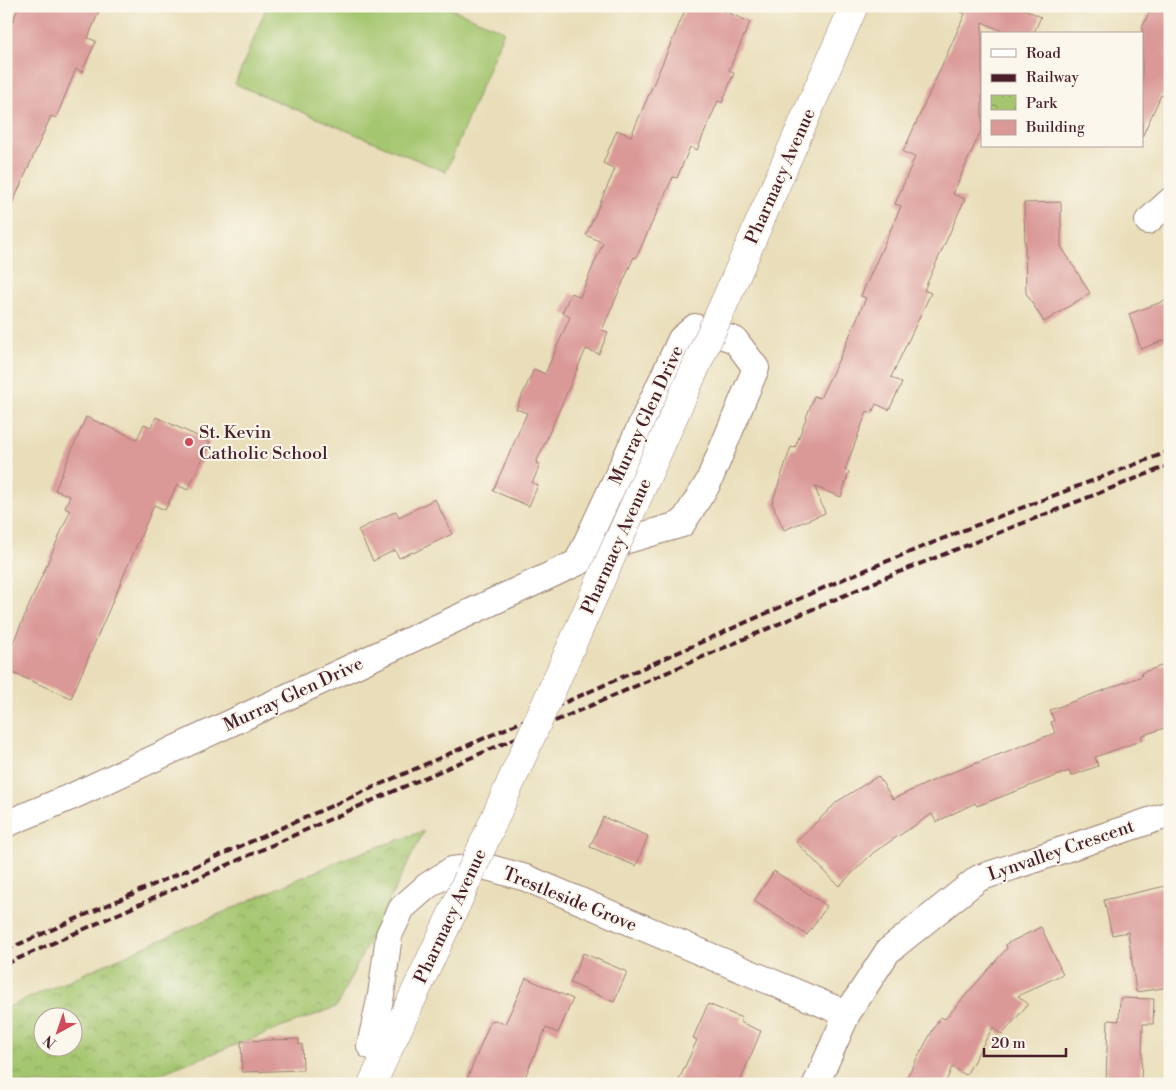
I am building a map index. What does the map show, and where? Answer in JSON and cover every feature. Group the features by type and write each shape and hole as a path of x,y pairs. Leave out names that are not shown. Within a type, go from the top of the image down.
{"street":[{"name":"Pharmacy Avenue","path":"372,1084 457,903 730,290 854,6"},
{"path":"1148,221 1170,201"},
{"name":"Murray Glen Drive","path":"6,824 73,796 578,561 624,541 682,524 708,483 756,368 735,340 695,327 681,339 578,561"},
{"name":"Lynvalley Crescent","path":"816,1084 846,1014 888,951 979,878 1170,814"},
{"name":"Trestleside Grove","path":"370,1046 381,995 389,935 402,908 427,886 452,870 483,866 526,878 846,1014"}],"green space":[{"path":"267,6 445,6 504,31 446,172 235,84"},
{"path":"424,831 336,1007 143,1080 142,1084 6,1084 6,1008 346,858"}],"building":[{"path":"19,6 101,6 88,38 96,41 82,72 76,69 56,118 51,116 6,218 6,37"},
{"path":"687,6 712,6 750,22 729,70 734,73 722,103 718,101 697,150 690,147 677,178 673,177 636,258 634,257 602,330 608,332 599,354 586,349 536,463 540,465 532,483 538,485 529,506 493,491 527,413 516,409 534,369 545,374 570,317 562,313 571,293 580,297 603,243 586,235 615,169 603,163 617,130 631,136"},
{"path":"949,6 1018,6 1041,17 1034,32 1004,32 982,22 981,130 953,194 965,199 924,290 931,293 891,377 902,383 889,410 876,404 872,413 867,411 845,470 849,472 841,497 815,487 825,513 784,530 772,503 791,447 795,448 814,396 820,398 866,298 861,296 901,206 895,204 915,157 903,152 965,14"},
{"path":"1152,6 1170,6 1170,82 1163,96 1161,95 1144,133 1144,32 1142,32"},
{"path":"1061,202 1061,246 1090,293 1044,322 1026,293 1024,203"},
{"path":"1170,299 1170,338 1141,349 1129,314"},
{"path":"86,417 137,439 144,424 151,427 156,417 210,442 188,490 177,485 165,510 154,505 71,698 6,670 6,659 70,511 65,508 70,496 55,490"},
{"path":"435,499 452,534 399,558 395,550 373,561 358,530 396,511 399,517"},
{"path":"1170,663 1170,726 1141,736 1143,740 1095,757 1098,766 1071,776 1069,771 977,806 975,803 936,822 932,814 874,852 839,886 796,842 838,801 878,776 893,799 943,776 1055,733 1051,722 1054,721 1050,710 1142,676 1141,673"},
{"path":"603,817 648,836 636,866 590,847"},
{"path":"774,871 827,906 807,935 754,901"},
{"path":"1170,885 1170,987 1136,992 1128,932 1112,935 1104,900"},
{"path":"1041,927 1063,974 1018,996 1028,1004 1002,1035 993,1027 966,1075 952,1067 945,1084 903,1084 940,1017 945,1019 1007,948 1006,944"},
{"path":"583,953 627,972 614,1002 570,983"},
{"path":"526,978 573,999 558,1033 546,1028 522,1084 465,1084 491,1020 505,1024"},
{"path":"1120,998 1154,999 1153,1024 1143,1024 1141,1084 1106,1084 1108,1020 1119,1021"},
{"path":"708,1004 742,1018 740,1022 761,1031 739,1084 677,1084 697,1040 693,1038"},
{"path":"299,1039 299,1045 302,1044 303,1070 242,1072 241,1041"}],"railway":[{"path":"6,950 846,578 969,528 1170,451"},
{"path":"6,964 355,808 889,576 1170,465"}],"place":[{"name":"St. Kevin Catholic School","path":"189,442"}]}
